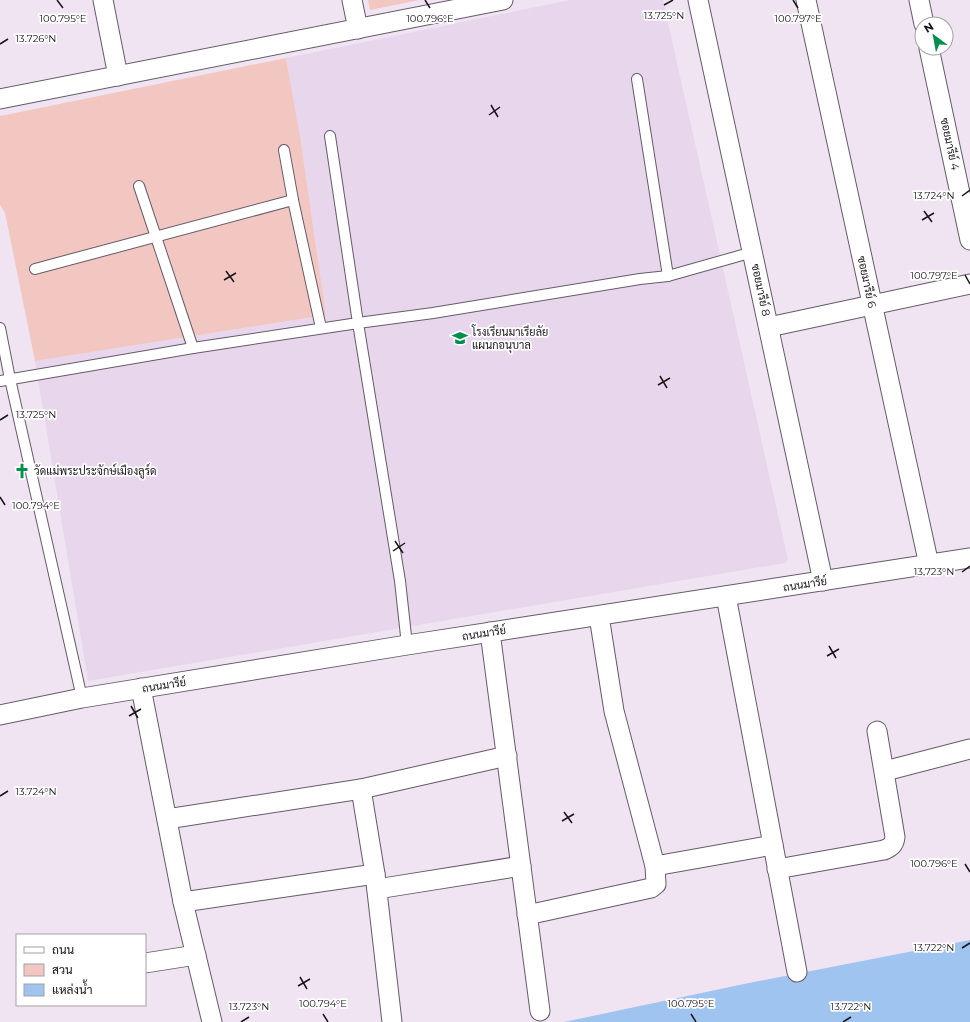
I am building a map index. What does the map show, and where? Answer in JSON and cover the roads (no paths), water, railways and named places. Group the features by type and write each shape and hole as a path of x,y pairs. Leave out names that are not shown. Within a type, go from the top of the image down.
{"street":[{"path":"103,0 118,76"},
{"path":"352,0 358,29"},
{"path":"0,99 503,0"},
{"name":"ซอยมารีย์ 8","path":"698,0 823,581"},
{"name":"ซอยมารีย์ 6","path":"806,0 929,565"},
{"path":"919,0 922,16"},
{"name":"ซอยมารีย์ 4","path":"931,56 970,240"},
{"path":"769,327 970,284"},
{"name":"ถนนมารีย์","path":"0,716 82,698 141,688 407,645 970,558"},
{"path":"726,596 797,972"},
{"path":"527,915 651,888 656,884 655,866 614,711 599,616"},
{"path":"490,632 540,1011"},
{"path":"141,688 183,902 212,1022"},
{"path":"778,869 884,850 890,848 894,843 895,837 885,771 877,731"},
{"path":"885,771 970,749"},
{"path":"167,819 361,789 507,756"},
{"path":"361,789 376,881 392,1022"},
{"path":"655,866 773,845"},
{"path":"183,902 521,866"},
{"path":"146,963 196,955"}],"lane":[{"path":"637,79 668,276"},
{"path":"330,136 358,323 400,581 407,645"},
{"path":"284,150 293,200 321,328"},
{"path":"139,186 193,348"},
{"path":"36,269 293,200"},
{"path":"5,380 193,348 321,328 433,313 632,280 668,276 753,252"},
{"path":"0,328 5,380 82,698"}],"water":[{"path":"970,940 970,1022 564,1022 744,984"}],"place":[{"name":"โรงเรียนมาเรียลัย แผนกอนุบาล","path":"460,338"},
{"name":"วัดแม่พระประจักษ์เมืองลูร์ด","path":"22,471"}]}
